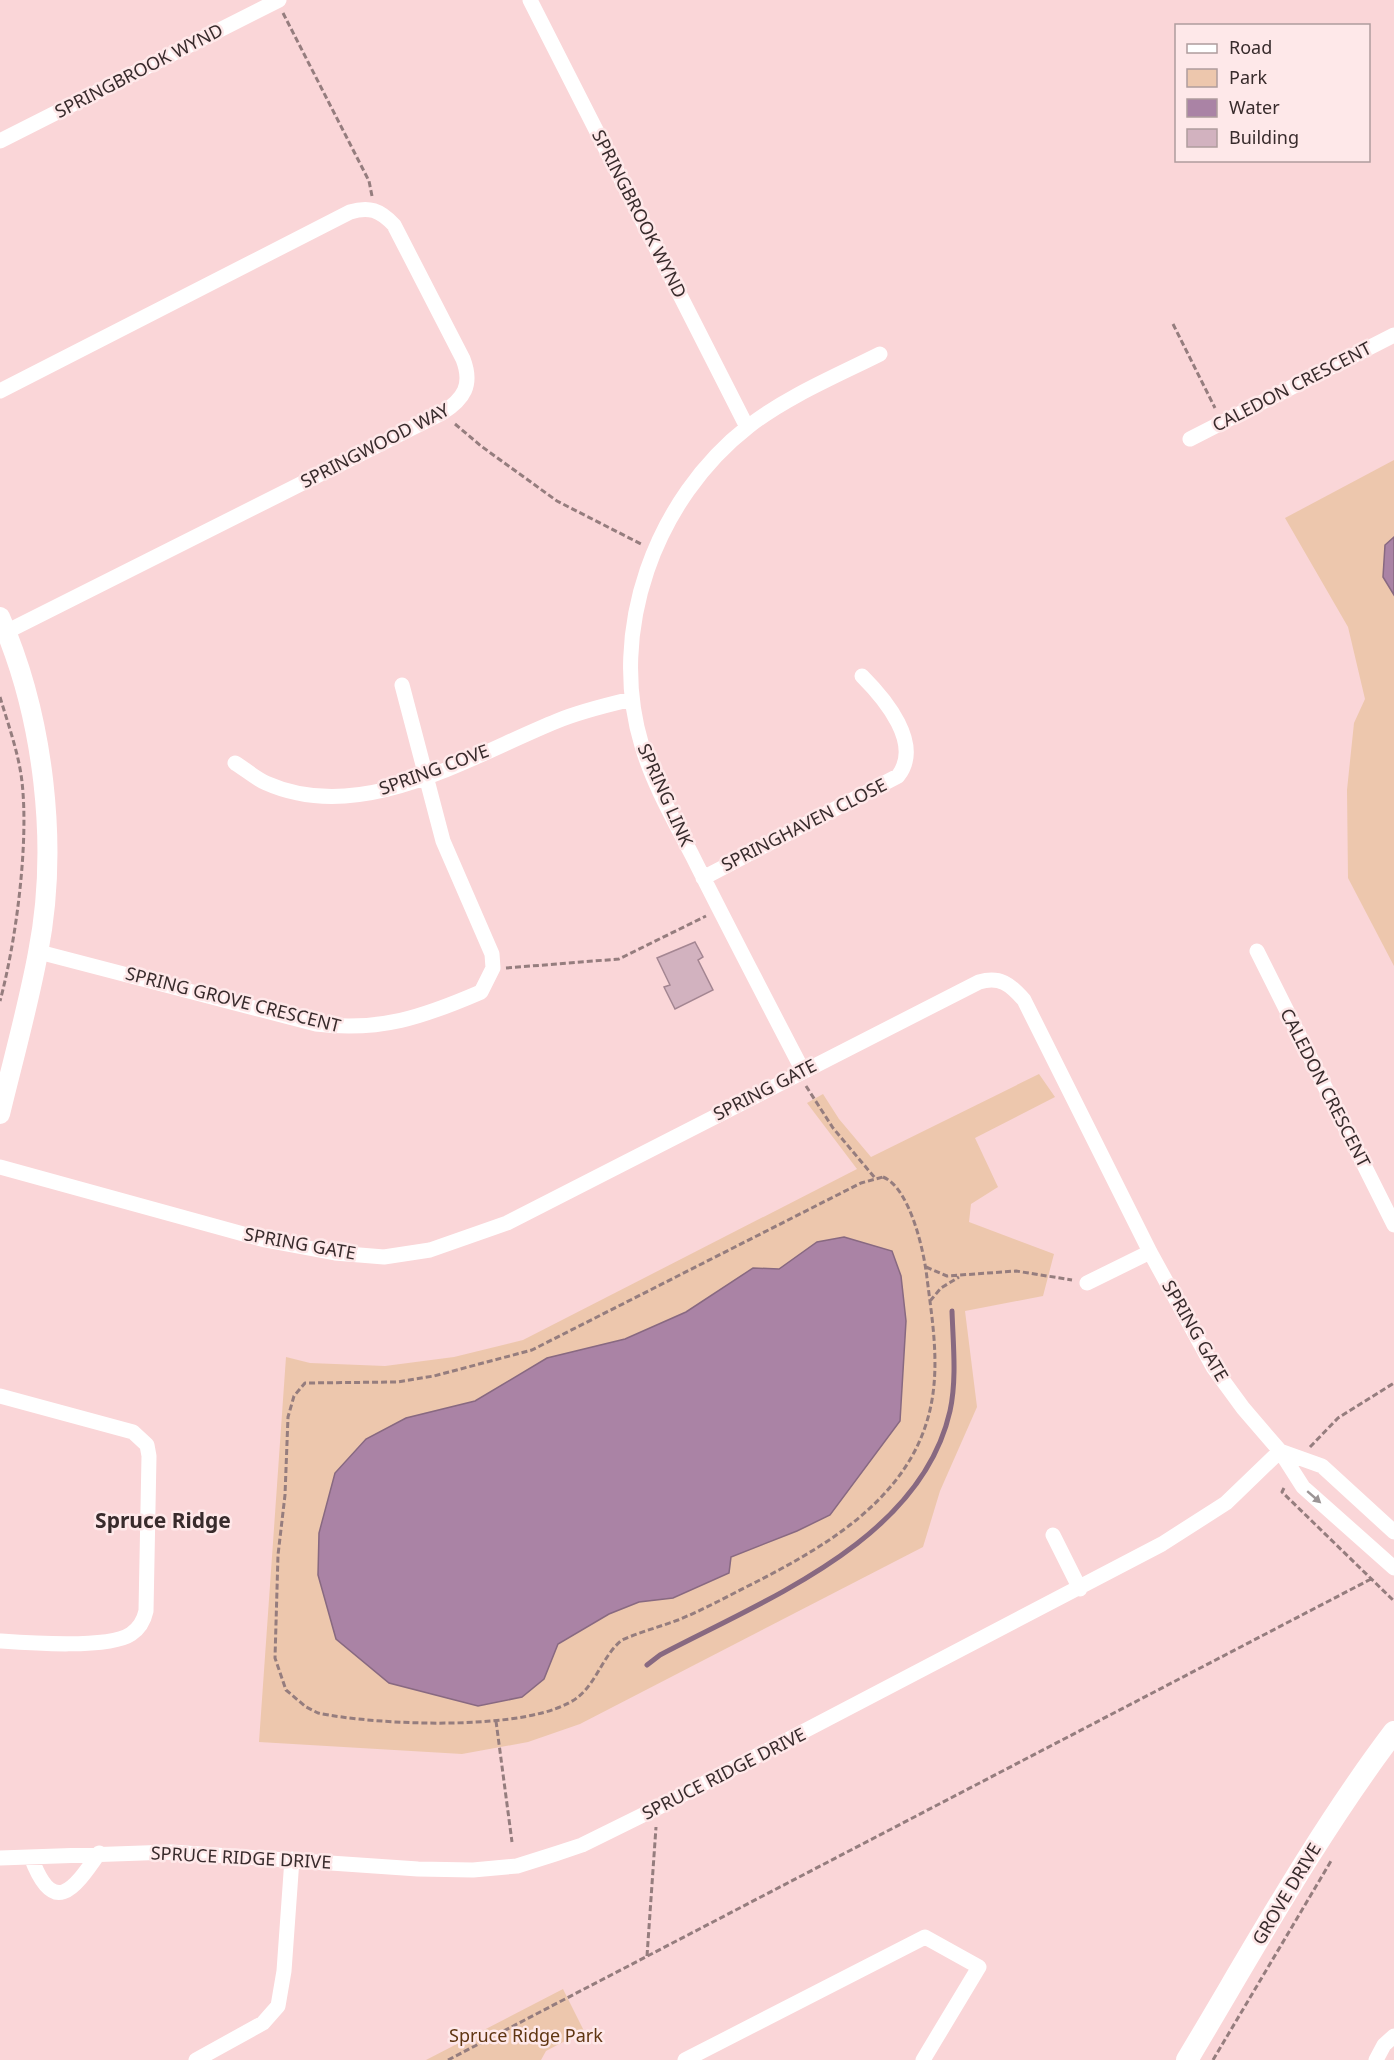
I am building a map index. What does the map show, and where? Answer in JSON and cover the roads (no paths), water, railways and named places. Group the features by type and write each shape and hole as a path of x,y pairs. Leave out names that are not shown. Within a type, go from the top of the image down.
{"main road":[{"name":"GROVE DRIVE","path":"1187,2060 1317,1844 1360,1777 1394,1732"}],"street":[{"name":"SPRINGBROOK WYND","path":"530,0 747,427"},
{"name":"SPRINGBROOK WYND","path":"0,141 278,1"},
{"name":"SPRINGWOOD WAY","path":"0,391 350,212 362,208 375,209 394,225 467,368 469,380 466,392 458,403 442,413 3,624"},
{"name":"CALEDON CRESCENT","path":"1190,439 1394,335"},
{"name":"SPRING LINK","path":"803,1071 703,878 642,747 632,699 634,622 654,550 671,518 716,457 747,427 774,408 880,354"},
{"path":"0,1114 39,952 49,866 46,807 34,732 3,624"},
{"name":"SPRINGHAVEN CLOSE","path":"703,878 898,776 906,766 905,739 886,703 862,676"},
{"path":"402,685 424,777"},
{"name":"SPRING COVE","path":"235,763 265,782 287,789 342,796 385,790 424,777 559,720 632,699"},
{"name":"SPRING GROVE CRESCENT","path":"39,952 316,1024 348,1028 408,1021 481,992 493,968 487,940 443,842 424,777"},
{"name":"CALEDON CRESCENT","path":"1257,951 1394,1225"},
{"name":"SPRING GATE","path":"0,1167 265,1240 335,1253 384,1257 430,1250 507,1222 979,982 992,978 1003,981 1024,1000 1150,1252 1213,1367 1243,1408 1297,1467 1303,1487 1394,1568"},
{"path":"1088,1283 1150,1252"},
{"path":"0,1396 133,1432 147,1445 149,1456 146,1611 140,1627 131,1635 109,1640 38,1644 0,1641"},
{"name":"SPRUCE RIDGE DRIVE","path":"0,1858 171,1852 418,1869 473,1870 517,1866 582,1845 1080,1589 1211,1514 1250,1482 1280,1451"},
{"path":"1297,1467 1322,1466 1394,1532"},
{"path":"1053,1535 1080,1589"},
{"path":"31,1857 40,1881 49,1890 56,1892 78,1884 99,1853"},
{"path":"196,2060 263,2023 278,2006 284,1971 292,1859"},
{"path":"685,2060 925,1936 979,1967 923,2060"},
{"path":"1376,2060 1384,2045 1394,2036"}],"water":[{"path":"1394,537 1394,595 1383,577 1385,545"},
{"path":"844,1237 892,1251 901,1276 906,1321 900,1421 830,1515 797,1531 731,1557 729,1573 673,1598 639,1602 609,1614 558,1644 544,1679 522,1697 478,1706 389,1683 336,1639 318,1575 319,1533 335,1473 366,1439 406,1418 475,1401 547,1358 625,1339 686,1312 753,1268 779,1269 817,1242"}],"waterway":[{"path":"647,1665 660,1655 791,1587 834,1560 873,1530 907,1496 934,1456 950,1411 954,1374 952,1311"}],"district":[{"name":"Spruce Ridge","path":"163,1521"}],"park label":[{"name":"Spruce Ridge Park","path":"526,2036"}]}
